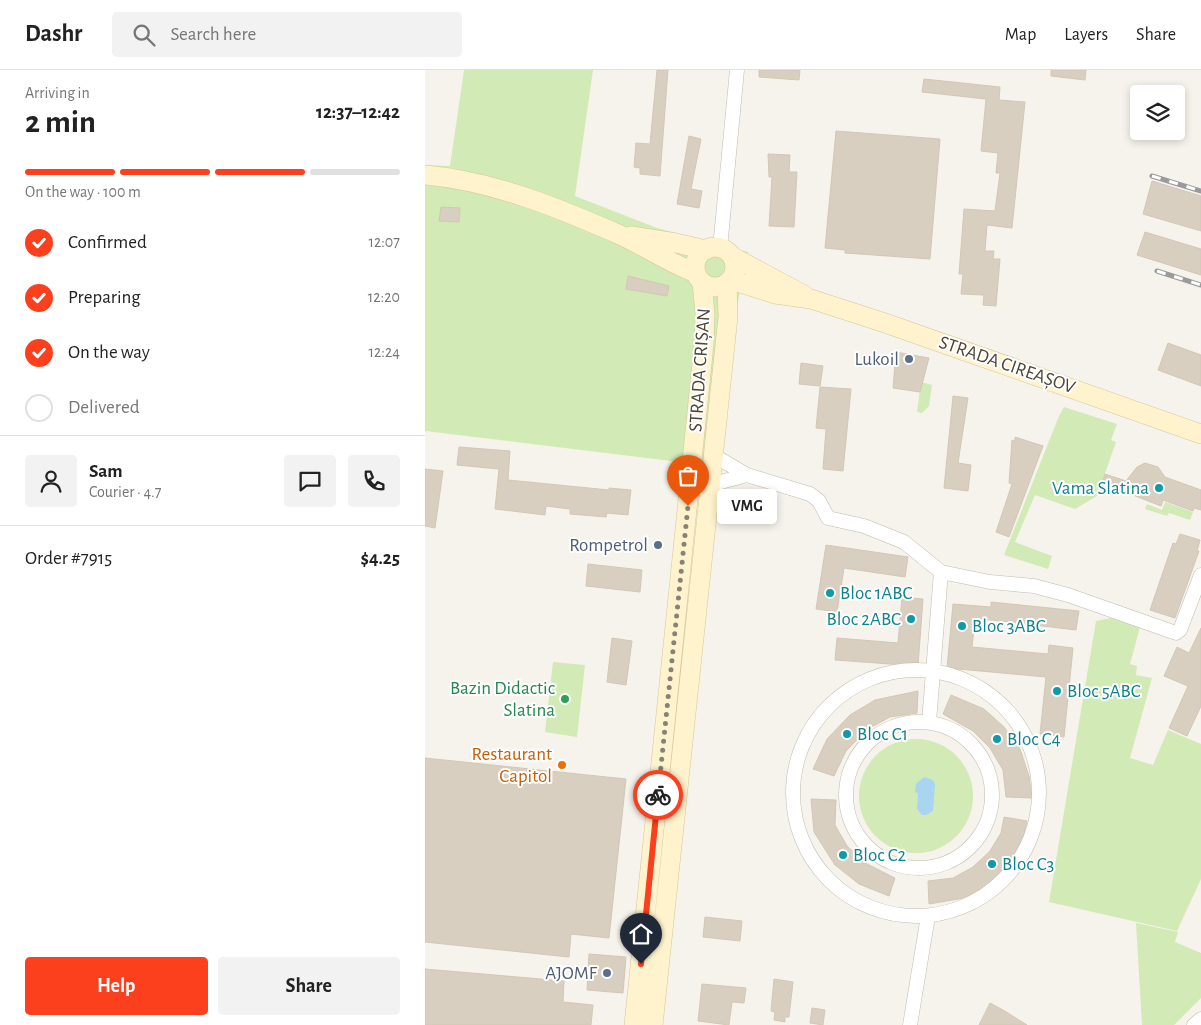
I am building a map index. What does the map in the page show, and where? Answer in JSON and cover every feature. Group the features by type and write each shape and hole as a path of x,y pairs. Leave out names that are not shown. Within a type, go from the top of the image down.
{"main road":[{"name":"STRADA CIREAȘOV","path":"425,175 504,190 619,235 699,278"},
{"name":"STRADA CIREAȘOV","path":"619,235 676,242 719,251 780,280 811,299"},
{"path":"719,251 735,268 729,282 714,287 699,278 697,260 719,251"},
{"name":"STRADA CRIȘAN","path":"634,1025 704,344 705,301 699,278"},
{"name":"STRADA CIREAȘOV","path":"729,282 775,294 811,299 1026,371 1201,434"},
{"name":"STRADA CRIȘAN","path":"653,1025 729,308 729,282"}],"street":[{"path":"719,251 737,70"},
{"path":"713,455 747,475 811,494 819,501 828,518 864,526 904,542 941,572 990,582 1034,586 1068,594 1176,633 1180,630 1201,575"},
{"path":"690,488 709,486 747,475"},
{"path":"929,722 941,572"},
{"path":"909,670 933,671 967,680 995,697 1016,721 1032,749 1038,774 1039,799 1033,834 1016,865 992,890 962,908 927,916 899,916 870,908 845,894 823,875 807,851 796,824 792,792 794,770 803,744 816,721 846,691 884,674 909,670"},
{"path":"910,722 929,722 950,728 968,740 982,757 990,778 992,799 987,820 977,838 962,854 944,864 901,866 881,858 864,844 852,826 846,805 846,784 856,757 875,736 891,726 910,722"},
{"path":"910,1025 927,916"},
{"path":"1194,1025 1201,1019"}],"green space":[{"path":"464,70 593,70 575,196 657,228 748,252 737,307 731,362 704,469 696,468 696,464 425,431 425,165 450,166"},
{"path":"921,382 932,385 929,406 922,413 917,412"},
{"path":"1064,407 1117,424 1111,440 1116,442 1097,496 1075,509 1035,495 1015,542 1052,556 1048,569 1004,555"},
{"path":"1165,502 1193,512 1190,520 1169,513 1167,516 1145,509 1147,504 1162,510"},
{"path":"1111,618 1140,627 1130,664 1137,666 1136,675 1152,678 1130,758 1153,765 1168,730 1201,744 1201,879 1177,931 1049,902 1096,621"},
{"name":"Bazin Didactic Slatina","path":"553,662 585,665 577,737 545,732"},
{"path":"916,739 938,743 948,748 964,764 969,774 973,796 969,818 964,828 948,844 938,849 916,853 894,849 884,844 868,828 863,818 859,796 863,774 868,764 884,748 894,743"},
{"path":"1136,923 1178,932 1175,942 1201,953 1201,998 1174,1025 1142,1025"}],"water":[{"path":"924,777 933,780 935,785 933,811 922,815 917,809 918,793 915,792 916,784"}],"building":[{"path":"657,70 668,70 660,176 640,174 640,168 634,167 636,143 650,144"},
{"path":"759,70 800,70 799,80 759,77"},
{"path":"1051,70 1086,70 1085,80 1051,76"},
{"path":"924,79 1000,87 999,100 1025,102 1012,228 987,225 985,251 994,251 993,259 1000,259 996,306 983,305 984,295 961,294 963,274 959,274 964,209 995,211 1000,173 996,173 998,153 981,151 986,99 922,92"},
{"path":"836,131 940,139 930,259 845,253 845,250 825,248"},
{"path":"689,136 701,139 691,189 702,191 699,208 677,204"},
{"path":"768,154 790,155 789,172 797,172 794,227 769,226 772,177 769,177"},
{"path":"1152,181 1201,196 1201,231 1143,214"},
{"path":"441,207 460,208 459,222 439,221"},
{"path":"1145,232 1201,249 1201,275 1137,255"},
{"path":"628,276 669,286 667,296 626,289"},
{"path":"1168,343 1201,355 1201,386 1158,370"},
{"path":"896,352 929,358 920,392 893,388"},
{"path":"801,363 823,366 820,386 799,384"},
{"path":"820,387 851,389 843,471 823,469 826,429 816,428"},
{"path":"953,396 968,398 958,463 971,465 968,491 944,488"},
{"path":"1015,437 1043,446 1009,537 996,532 1012,484 1009,483 1012,440 1015,441"},
{"path":"459,447 510,451 508,480 609,490 609,488 631,490 628,515 607,513 606,517 570,514 570,509 546,506 545,515 495,509 499,469 457,465"},
{"name":"Vama Slatina","path":"1145,463 1158,467 1165,477 1201,490 1201,510 1194,508 1193,511 1163,500 1161,506 1102,483 1105,474 1126,481 1137,467"},
{"path":"425,469 443,471 435,528 425,526"},
{"path":"1180,534 1200,540 1197,551 1199,551 1175,618 1150,610 1173,543 1176,544"},
{"name":"Bloc 1ABC","path":"826,545 908,557 905,577 844,568 837,612 816,609"},
{"path":"588,564 642,570 640,592 586,586"},
{"name":"Bloc 2ABC","path":"902,597 923,599 918,666 835,660 837,638 898,643"},
{"path":"991,602 1079,611 1076,630 975,618 972,647 1048,654 1049,645 1073,648 1064,737 1040,734 1046,677 947,668 953,604 991,607"},
{"path":"1201,628 1201,706 1187,736 1169,728 1188,686 1164,676 1177,647 1189,653"},
{"path":"612,638 632,641 626,685 607,682"},
{"name":"Bloc C1","path":"918,691 917,713 890,717 866,730 846,751 834,776 813,769 827,739 850,715 875,700"},
{"name":"Bloc C4","path":"951,695 984,709 1004,727 1020,749 1029,776 1032,798 1006,797 1003,770 990,748 973,731 943,714"},
{"path":"425,758 626,779 609,938 571,934 569,957 425,942"},
{"name":"Bloc C2","path":"811,799 836,800 835,825 847,846 867,864 895,878 889,896 859,884 835,865 814,832"},
{"name":"Bloc C3","path":"1004,817 1027,821 1023,838 1011,860 991,883 964,898 929,904 928,881 953,878 973,867 990,851 1001,833"},
{"path":"705,917 742,921 740,941 703,937"},
{"path":"589,954 626,957 623,993 587,990"},
{"path":"425,969 564,981 563,1002 593,1005 591,1025 425,1025"},
{"path":"774,979 793,982 789,1017 785,1017 785,1022 774,1020 775,1012 771,1011"},
{"path":"702,984 746,988 744,1003 732,1002 729,1025 698,1021"},
{"path":"990,1003 1003,1010 1027,1025 979,1025"},
{"path":"812,1008 825,1010 823,1025 810,1023"}],"railway":[{"path":"1152,176 1201,191"},
{"path":"1157,271 1201,285"}],"way so far":[{"path":"658,795 688,506"}],"place":[{"name":"Lukoil","path":"909,359"},
{"name":"Vama Slatina","path":"1159,488"},
{"name":"VMG","path":"688,506"},
{"name":"Rompetrol","path":"658,545"},
{"name":"Bloc 1ABC","path":"830,593"},
{"name":"Bloc 2ABC","path":"911,619"},
{"name":"Bloc 3ABC","path":"962,626"},
{"name":"Bloc 5ABC","path":"1057,691"},
{"name":"Bazin Didactic Slatina","path":"565,699"},
{"name":"Bloc C1","path":"847,734"},
{"name":"Bloc C4","path":"997,739"},
{"name":"Restaurant Capitol","path":"562,765"},
{"name":"Bloc C2","path":"843,855"},
{"name":"Bloc C3","path":"992,864"},
{"name":"AJOMF","path":"607,973"}],"route":[{"path":"641,964 658,795"}]}
